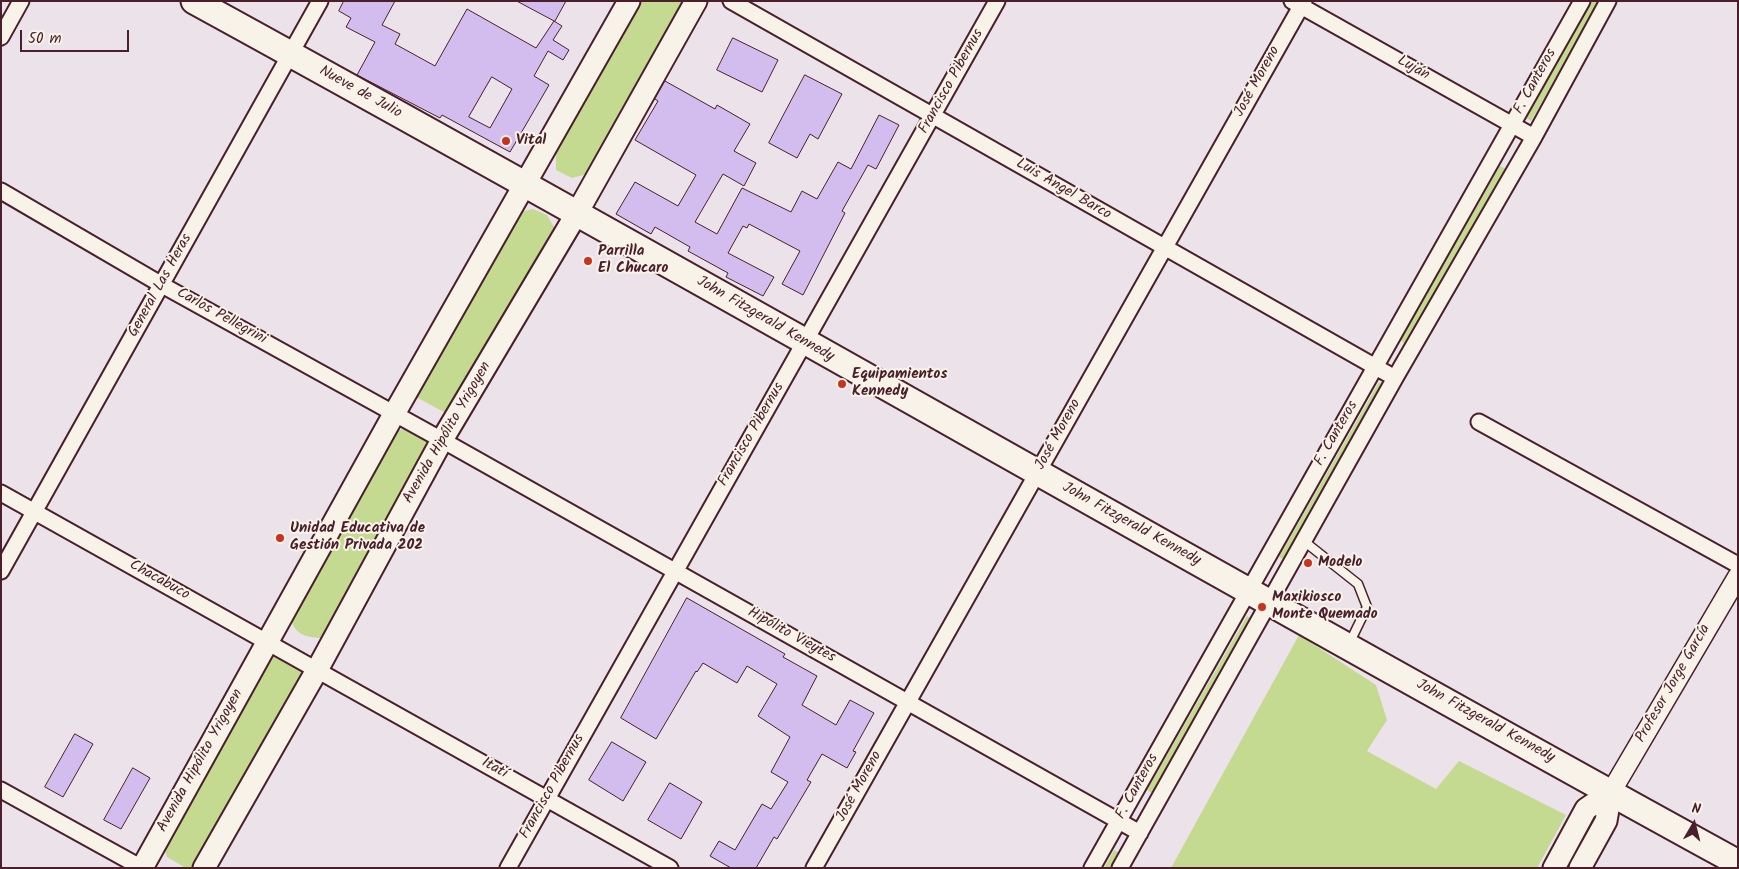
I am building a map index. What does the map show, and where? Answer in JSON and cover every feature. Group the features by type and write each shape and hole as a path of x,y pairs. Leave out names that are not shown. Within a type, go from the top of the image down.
{"main road":[{"name":"Nueve de Julio","path":"194,1 526,185"},
{"name":"Avenida Hipólito Yrigoyen","path":"142,868 394,414 629,1"},
{"name":"Avenida Hipólito Yrigoyen","path":"204,868 317,670 442,440 577,213 696,1"},
{"name":"John Fitzgerald Kennedy","path":"526,185 804,343 1738,863"},
{"path":"1554,868 1586,809 1611,792"},
{"path":"1580,868 1606,821 1611,792"}],"street":[{"path":"1,37 21,1"},
{"name":"General Las Heras","path":"1,571 320,1"},
{"name":"Luis Angel Barco","path":"731,1 1395,378"},
{"name":"Francisco Pibernus","path":"508,868 997,1"},
{"name":"F. Canteros","path":"1092,868 1582,1"},
{"name":"F. Canteros","path":"1120,868 1271,603 1395,378 1534,137 1608,1"},
{"name":"Luján","path":"1299,3 1534,137"},
{"name":"José Moreno","path":"814,868 1165,247 1299,3"},
{"name":"Carlos Pellegrini","path":"1,191 162,285 442,440"},
{"path":"1479,422 1738,565"},
{"name":"Hipólito Vieytes","path":"442,440 1140,833"},
{"name":"Chacabuco","path":"1,493 317,670"},
{"name":"Profesor Jorge García","path":"1611,792 1738,576"},
{"name":"Itatí","path":"317,670 670,868"},
{"path":"1,790 142,868"}],"lane":[{"path":"1305,542 1358,584 1364,597 1367,607 1348,646"}],"green space":[{"path":"638,1 684,1 685,4 587,174 572,178 556,170 556,150"},
{"path":"1592,1 1599,1 1531,121 1525,117"},
{"path":"1500,166 1506,169 1406,344 1400,340"},
{"path":"533,209 547,215 554,227 454,408 444,412 418,398 418,389 516,213"},
{"path":"1379,382 1385,386 1285,560 1279,557"},
{"path":"404,429 426,440 431,449 326,638 305,636 297,630 291,621 396,431"},
{"path":"1247,616 1252,619 1152,793 1147,790"},
{"path":"1299,635 1376,685 1387,720 1367,751 1436,789 1459,761 1566,815 1537,868 1171,868"},
{"path":"276,655 301,671 301,682 197,866 186,868 167,857 163,843 266,659"},
{"path":"1114,850 1120,853 1111,868 1104,868"}],"building":[{"path":"344,1 395,1 382,25 400,34 395,44 435,66 467,9 536,48 554,21 562,26 553,40 569,50 563,60 548,51 534,76 549,85 510,152 442,115 440,118 357,75 375,42 346,27 351,18 339,11","holes":["492,77 512,89 490,128 469,117"]},
{"path":"517,1 566,1 555,21"},
{"path":"733,38 778,60 762,92 717,70"},
{"path":"805,75 842,94 818,139 810,134 797,158 769,143"},
{"path":"665,81 715,109 717,105 750,124 734,151 756,163 744,186 723,174 695,222 717,234 742,188 791,212 802,191 817,199 838,162 851,169 879,115 899,125 876,169 868,165 842,211 845,213 803,295 782,284 800,251 749,224 747,228 743,226 728,253 774,277 763,296 726,277 728,273 688,251 690,247 655,227 651,234 616,214 635,182 678,206 696,175 635,140 658,101 655,99"},
{"path":"687,598 785,654 783,657 817,676 802,705 836,725 850,700 874,713 853,751 856,752 847,768 822,754 807,780 811,782 777,839 774,837 756,868 731,868 710,856 719,841 735,850 762,804 771,809 788,782 771,772 790,737 758,716 777,684 747,666 737,683 703,663 696,671 656,739 621,718"},
{"path":"75,734 93,744 63,797 45,787"},
{"path":"612,742 646,762 623,801 589,780"},
{"path":"133,768 150,778 121,829 104,820"},
{"path":"670,783 702,802 681,839 648,820"}],"place":[{"name":"Vital","path":"506,141"},
{"name":"Parrilla El Chucaro","path":"588,261"},
{"name":"Equipamientos Kennedy","path":"842,384"},
{"name":"Unidad Educativa de Gestión Privada 202","path":"280,538"},
{"name":"Modelo","path":"1308,563"},
{"name":"Maxikiosco Monte Quemado","path":"1262,607"}]}
